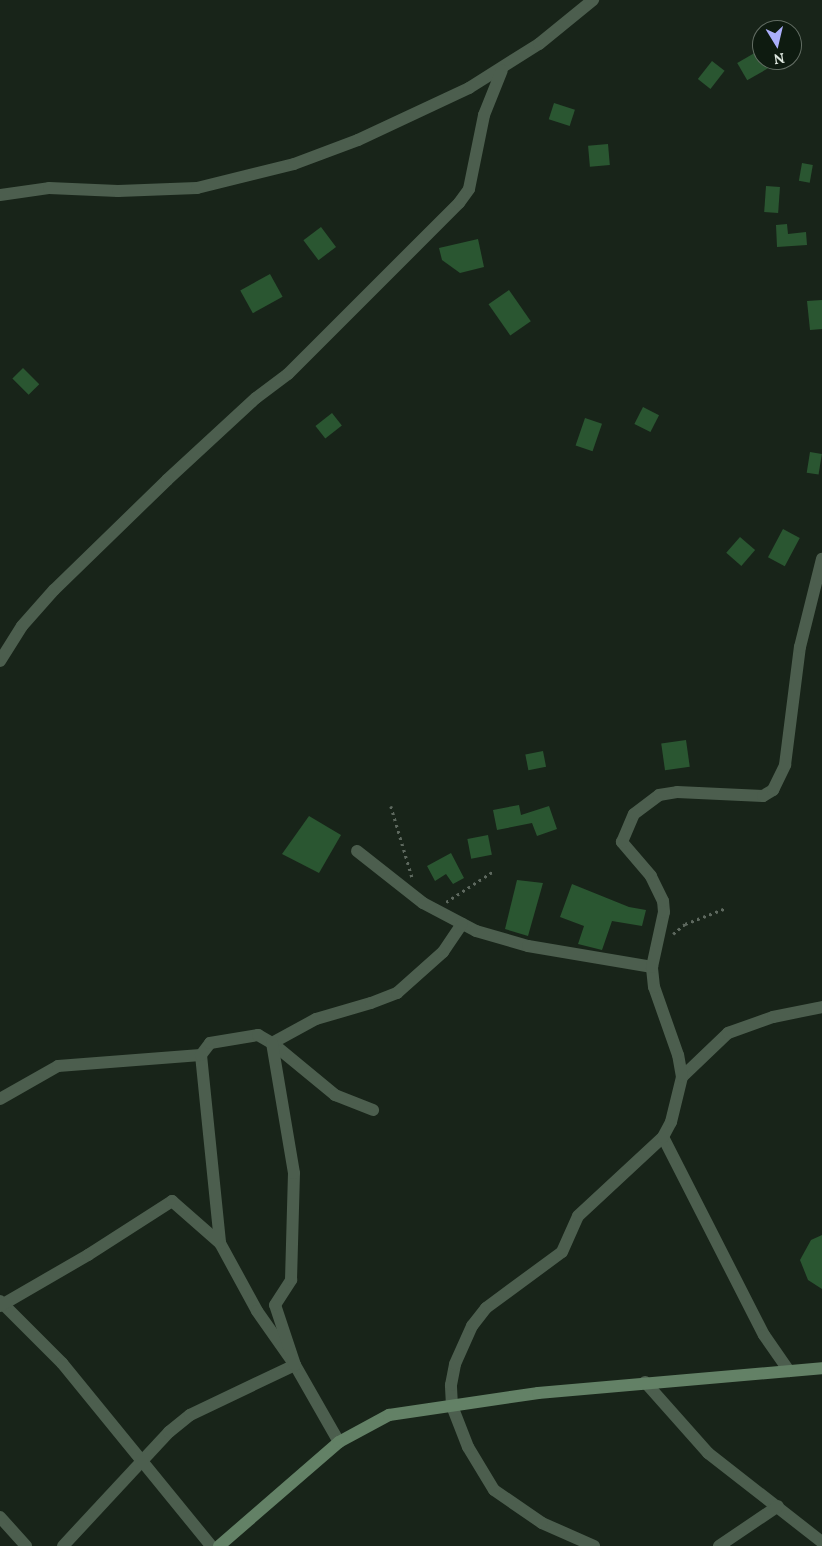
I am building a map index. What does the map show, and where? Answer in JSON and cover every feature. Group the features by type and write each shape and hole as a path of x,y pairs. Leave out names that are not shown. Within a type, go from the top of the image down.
{"street":[{"path":"0,195 49,188 167,190 197,188 250,176 358,140 502,70 566,24 593,0"},
{"path":"0,661 22,626 54,590 167,480 295,367 459,203 469,189 484,116 502,70"},
{"path":"594,1546 542,1523 494,1490 468,1447 452,1406 450,1386 455,1364 472,1326 486,1308 562,1252 578,1216 586,1206 663,1137 671,1122 682,1077 678,1055 654,987 652,967 664,912 663,901 651,876 622,842 625,829 634,814 659,795 677,792 763,796 772,790 788,755 800,647 822,559"},
{"path":"357,851 434,910 503,941 652,967"},
{"path":"272,1043 316,1019 371,1004 397,992 444,952 462,924"},
{"path":"682,1077 728,1033 773,1017 822,1007"},
{"path":"220,1244 201,1055 210,1043 258,1035 272,1043 335,1095 373,1110"},
{"path":"272,1043 294,1173 292,1280 275,1304 295,1365"},
{"path":"0,1099 58,1066 201,1055"},
{"path":"663,1137 751,1310 789,1371"},
{"path":"211,1546 140,1462 62,1363 1,1304 88,1255 172,1201 220,1244 257,1311 295,1365 339,1442"},
{"path":"63,1546 140,1462 190,1415 295,1365"},
{"path":"219,1546 339,1442 389,1415 452,1406 478,1399 645,1382 822,1368"},
{"path":"645,1382 708,1454 778,1506 822,1542"},
{"path":"719,1546 778,1506"},
{"path":"0,1517 26,1546"}],"path":[{"path":"391,806 413,879"},
{"path":"434,910 469,884 492,872"},
{"path":"655,949 685,924 726,908"}],"building":[{"path":"752,54 752,70 765,70 747,80 737,63"},
{"path":"712,61 725,71 710,89 698,79"},
{"path":"554,103 575,110 570,126 549,119"},
{"path":"608,144 610,165 590,167 588,146"},
{"path":"802,163 813,165 810,183 799,181"},
{"path":"766,186 780,187 778,213 764,212"},
{"path":"787,224 788,234 806,232 807,245 777,247 776,225"},
{"path":"321,227 336,247 318,260 303,240"},
{"path":"478,239 484,267 460,273 442,260 439,248"},
{"path":"270,274 283,297 253,313 240,290"},
{"path":"509,290 531,321 510,335 489,304"},
{"path":"822,300 822,329 810,330 807,301"},
{"path":"23,368 39,384 29,395 12,379"},
{"path":"643,407 659,415 650,432 634,424"},
{"path":"332,413 342,426 325,439 315,426"},
{"path":"585,418 602,424 593,451 576,445"},
{"path":"810,452 822,454 819,475 807,473"},
{"path":"783,529 800,538 785,566 768,557"},
{"path":"740,537 755,550 741,566 726,553"},
{"path":"686,740 690,767 665,770 661,743"},
{"path":"543,751 546,767 528,770 525,754"},
{"path":"519,805 521,815 549,806 557,829 537,836 532,823 497,830 493,810"},
{"path":"309,816 341,835 319,873 282,854"},
{"path":"488,835 492,855 471,859 467,839"},
{"path":"451,853 464,878 453,884 446,874 435,881 427,866"},
{"path":"517,880 543,883 528,936 505,929"},
{"path":"572,884 629,907 646,910 642,926 612,921 602,950 578,944 584,926 560,917"},
{"path":"822,1235 822,1289 808,1280 800,1260 811,1240"}]}
